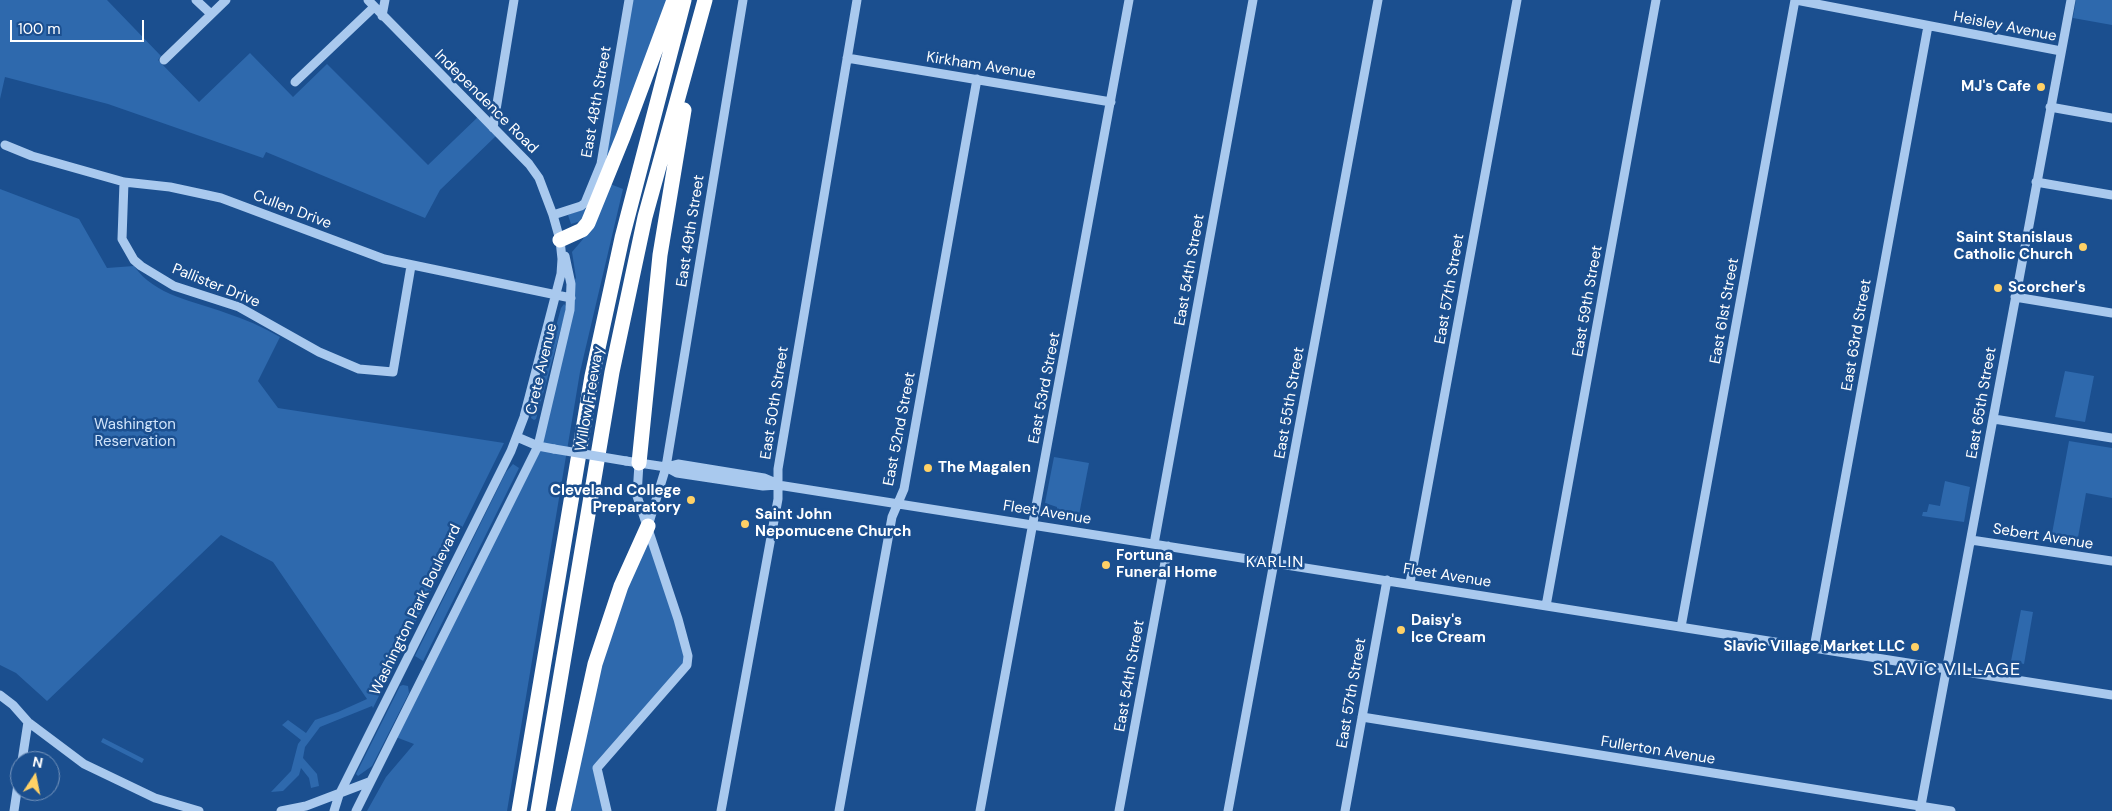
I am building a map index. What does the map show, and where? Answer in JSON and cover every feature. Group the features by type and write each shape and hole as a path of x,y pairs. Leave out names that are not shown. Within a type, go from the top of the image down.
{"highway":[{"path":"560,240 582,230 588,223 624,137 674,0"},
{"name":"Willow Freeway","path":"519,811 592,376 622,238 684,0"},
{"name":"Willow Freeway","path":"538,811 612,372 645,217 705,0"},
{"path":"632,462 660,255 697,28"},
{"path":"563,811 595,664 621,586 648,526"}],"street":[{"path":"196,0 211,14"},
{"path":"164,60 226,0"},
{"path":"382,16 385,0"},
{"path":"493,128 514,0"},
{"name":"East 48th Street","path":"553,214 581,206 585,203 601,164 629,0"},
{"name":"East 49th Street","path":"666,467 743,0"},
{"name":"East 50th Street","path":"721,811 778,499 778,469 857,0"},
{"name":"East 53rd Street","path":"980,811 1032,525 1052,430 1129,0"},
{"name":"East 54th Street","path":"1154,544 1253,0"},
{"name":"East 55th Street","path":"1228,811 1378,0"},
{"name":"East 57th Street","path":"1410,584 1517,0"},
{"name":"East 59th Street","path":"1546,606 1656,0"},
{"name":"Heisley Avenue","path":"1796,0 2061,52"},
{"name":"East 61st Street","path":"1681,627 1796,0"},
{"name":"East 65th Street","path":"1921,809 2071,0"},
{"path":"294,82 371,3"},
{"name":"Independence Road","path":"371,3 529,164 538,178 553,214 571,277 571,298"},
{"name":"East 63rd Street","path":"1814,648 1928,26"},
{"name":"Kirkham Avenue","path":"847,58 1111,102"},
{"name":"East 52nd Street","path":"839,811 892,517 904,489 977,79"},
{"path":"2050,107 2112,118"},
{"name":"Cullen Drive","path":"4,145 32,156 124,182 170,187 221,198 384,259 571,298"},
{"name":"Pallister Drive","path":"124,182 122,239 134,260 174,286 239,307 319,352 359,369 393,372 411,266"},
{"path":"2036,182 2112,195"},
{"name":"Independence Road","path":"556,294 562,259 560,240"},
{"name":"Crete Avenue","path":"517,437 556,294"},
{"path":"2015,297 2112,313"},
{"name":"Crete Avenue","path":"538,446 571,298"},
{"path":"1994,419 2112,438"},
{"name":"Fleet Avenue","path":"517,437 538,446 632,462 666,467 678,464 764,478 778,484 898,504 2112,696"},
{"name":"Washington Park Boulevard","path":"334,811 339,795 517,437"},
{"path":"356,811 538,446"},
{"path":"608,811 597,768 687,664 688,656 678,619 637,496 640,478 632,462"},
{"path":"648,526 666,467"},
{"name":"Sebert Avenue","path":"1971,540 2112,561"},
{"name":"East 54th Street","path":"1119,811 1168,546"},
{"name":"East 57th Street","path":"1345,811 1387,580"},
{"path":"0,695 13,705 28,722 84,764 154,798 199,811"},
{"name":"Fullerton Avenue","path":"1362,717 1921,809 1951,811"},
{"path":"24,751 28,722"},
{"path":"281,811 306,806 369,782"}],"green space":[{"path":"0,0 107,0 161,56 158,60 199,102 250,53 293,97 327,64 428,165 480,115 498,134 440,190 425,218 266,152 263,158 108,104 5,77 0,99"},
{"path":"629,0 674,0 611,168 601,164"},
{"path":"2076,0 2112,0 2112,25 2073,18"},
{"path":"610,184 623,189 580,372 507,811 367,811 386,777 414,744 393,736 538,446 571,284 576,278 572,252 591,228"},
{"name":"Washington Reservation","path":"0,189 79,219 107,268 134,266 143,276 164,291 247,321 280,337 258,381 278,408 504,443 373,708 372,706 320,727 305,747 303,758 317,774 319,786 311,788 309,778 301,768 299,775 283,791 271,792 291,771 298,744 301,740 282,725 288,720 306,733 315,720 367,699 273,562 221,535 47,701 16,673 0,665"},
{"path":"587,208 581,221 571,224 568,215"},
{"path":"564,304 567,307 536,419 534,420 531,418 561,308"},
{"path":"2065,371 2094,376 2085,422 2055,417"},
{"path":"2069,441 2112,448 2112,498 2086,493 2077,543 2051,539"},
{"path":"1054,457 1089,463 1079,515 1057,511 1057,507 1045,503"},
{"path":"513,464 519,468 423,661 415,656 506,472"},
{"path":"1945,481 1970,487 1964,522 1922,516 1923,512 1927,512 1929,504 1940,506"},
{"path":"648,526 687,665 601,763 607,811 563,811 595,664"},
{"path":"2021,610 2033,612 2024,664 2011,661"},
{"path":"400,686 408,686 409,693 372,766 358,776 356,774"},
{"path":"103,738 144,759 142,763 101,742"}],"place":[{"name":"MJ's Cafe","path":"2041,87"},
{"name":"Saint Stanislaus Catholic Church","path":"2083,247"},
{"name":"Scorcher's","path":"1998,288"},
{"name":"The Magalen","path":"928,468"},
{"name":"Cleveland College Preparatory","path":"691,500"},
{"name":"Saint John Nepomucene Church","path":"745,524"},
{"name":"Fortuna Funeral Home","path":"1106,565"},
{"name":"Daisy's Ice Cream","path":"1401,630"},
{"name":"Slavic Village Market LLC","path":"1915,647"}],"district":[{"name":"KARLIN","path":"1275,563"},
{"name":"SLAVIC VILLAGE","path":"1947,670"}]}
